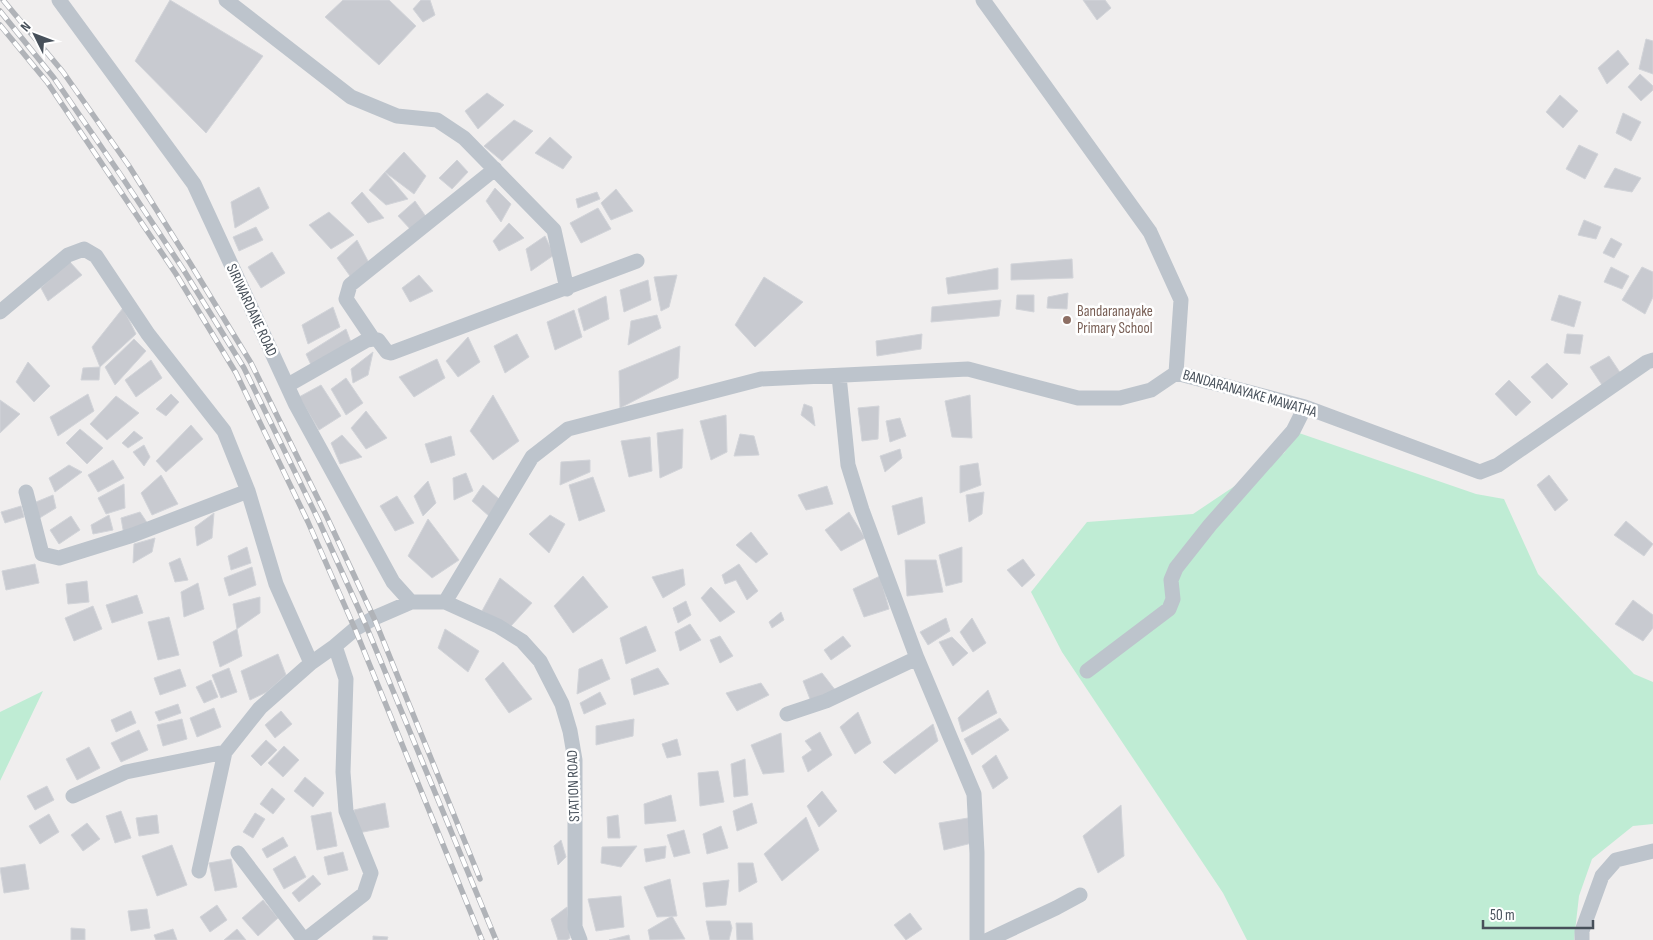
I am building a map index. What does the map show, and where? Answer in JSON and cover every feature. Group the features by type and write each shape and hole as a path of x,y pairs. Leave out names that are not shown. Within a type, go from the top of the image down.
{"street":[{"name":"SIRIWARDANE ROAD","path":"59,0 194,184 296,405 393,582 411,602"},
{"path":"226,0 351,97 397,116 437,120 464,138 554,230 567,288"},
{"name":"BANDARANAYAKE MAWATHA","path":"983,0 1150,232 1181,300 1176,373 1305,407 1480,472 1498,466 1647,362 1653,360"},
{"path":"373,339 346,299 350,285 495,169"},
{"path":"0,312 68,255 84,250 96,256 148,334 224,431 248,491 276,584 311,663"},
{"path":"288,385 367,340 378,340 387,352 391,353 637,261"},
{"path":"199,871 225,752 260,708 311,663 335,646 355,628 411,602 445,602 532,457 568,429 761,379 968,369 1078,398 1120,398 1151,390 1176,373"},
{"path":"839,376 848,465 862,510 917,658 974,794 977,940"},
{"path":"1087,670 1169,609 1173,599 1171,580 1176,568 1210,525 1293,431 1305,407"},
{"path":"26,492 42,554 59,558 133,535 248,491"},
{"name":"STATION ROAD","path":"445,602 498,626 522,640 540,661 562,704 570,731 575,760 574,927 580,940"},
{"path":"238,853 305,940 364,894 371,873 346,811 343,772 346,678 335,646"},
{"path":"787,714 826,701 917,658"},
{"path":"73,796 126,772 225,752"},
{"path":"1582,940 1582,931 1602,876 1616,860 1653,851"},
{"path":"988,940 1080,895"}],"green space":[{"path":"1299,433 1476,494 1504,499 1538,574 1634,674 1653,682 1653,824 1633,826 1592,859 1579,896 1574,940 1247,940 1223,893 1062,652 1031,592 1087,522 1193,514 1284,453"},
{"path":"43,691 0,781 0,712"}],"building":[{"path":"170,0 263,56 206,133 135,61"},
{"path":"343,0 389,0 416,26 379,65 325,17"},
{"path":"421,0 430,0 435,15 423,22 413,9"},
{"path":"1083,0 1105,0 1111,8 1097,20"},
{"path":"1646,39 1653,41 1653,74 1639,69"},
{"path":"1618,50 1629,64 1607,84 1598,68"},
{"path":"1640,74 1653,86 1653,90 1641,101 1628,87"},
{"path":"487,93 504,105 478,129 465,111"},
{"path":"1560,95 1578,111 1563,128 1546,112"},
{"path":"1623,113 1641,122 1631,141 1616,133"},
{"path":"514,120 533,131 502,161 484,146"},
{"path":"550,137 572,157 563,169 535,153"},
{"path":"1579,145 1598,154 1585,179 1566,169"},
{"path":"404,152 426,176 414,194 385,172"},
{"path":"457,160 468,172 452,189 439,178"},
{"path":"1615,168 1641,178 1632,192 1604,187"},
{"path":"385,172 408,199 386,205 369,190"},
{"path":"259,187 269,208 235,228 231,202"},
{"path":"495,188 511,204 501,222 486,201"},
{"path":"616,189 633,211 611,220 601,203"},
{"path":"362,192 384,218 368,223 351,203"},
{"path":"597,192 600,199 578,208 576,199"},
{"path":"415,201 427,218 412,231 398,216"},
{"path":"598,208 611,229 581,243 570,223"},
{"path":"329,212 354,235 331,249 309,225"},
{"path":"1584,220 1601,227 1596,239 1578,235"},
{"path":"509,223 524,238 499,251 493,241"},
{"path":"256,227 263,240 239,251 233,237"},
{"path":"545,236 554,255 531,271 526,249"},
{"path":"1611,238 1622,244 1614,258 1603,253"},
{"path":"357,240 369,263 350,276 337,258"},
{"path":"272,252 285,273 261,288 248,267"},
{"path":"1072,259 1073,278 1011,280 1011,264"},
{"path":"69,261 82,275 48,301 41,288"},
{"path":"1611,267 1629,276 1622,289 1604,282"},
{"path":"1642,267 1653,272 1653,297 1645,314 1622,300"},
{"path":"998,268 998,289 948,294 946,278"},
{"path":"419,275 433,291 410,302 402,288"},
{"path":"677,275 669,307 661,311 654,277"},
{"path":"764,277 803,302 755,347 735,325"},
{"path":"648,280 651,300 624,312 620,290"},
{"path":"1068,293 1067,309 1047,308 1048,297"},
{"path":"1017,295 1034,295 1034,312 1016,309"},
{"path":"1559,295 1581,302 1574,327 1551,320"},
{"path":"606,296 609,319 584,331 578,309"},
{"path":"1001,300 999,316 931,322 932,307"},
{"path":"333,307 340,327 308,344 302,325"},
{"path":"123,308 136,334 100,367 92,347"},
{"path":"574,310 582,337 555,350 547,322"},
{"path":"657,315 661,328 628,345 631,321"},
{"path":"346,329 352,345 312,367 306,354"},
{"path":"517,334 529,357 505,373 494,346"},
{"path":"922,334 921,349 877,356 876,341"},
{"path":"1567,334 1583,335 1580,354 1564,353"},
{"path":"468,337 480,362 458,377 446,361"},
{"path":"134,339 146,351 115,385 105,367"},
{"path":"680,346 678,378 620,408 619,371"},
{"path":"373,352 368,375 353,383 351,369"},
{"path":"1609,356 1621,374 1602,385 1590,367"},
{"path":"437,359 445,378 414,397 399,377"},
{"path":"151,360 162,378 136,397 125,380"},
{"path":"28,362 50,386 34,402 16,382"},
{"path":"1547,363 1568,384 1552,399 1531,377"},
{"path":"100,367 99,380 81,380 83,368"},
{"path":"346,378 363,403 346,415 331,389"},
{"path":"1509,380 1531,402 1516,416 1495,394"},
{"path":"321,385 341,416 319,430 299,397"},
{"path":"88,394 94,411 58,436 50,417"},
{"path":"171,394 179,402 166,416 156,409"},
{"path":"493,395 519,441 493,460 470,431"},
{"path":"970,395 972,438 952,437 945,401"},
{"path":"116,396 139,413 107,440 90,424"},
{"path":"0,400 20,414 0,433"},
{"path":"804,404 812,407 815,426 801,415"},
{"path":"879,406 878,439 862,441 858,408"},
{"path":"366,411 387,438 366,449 351,428"},
{"path":"726,415 727,452 711,460 700,421"},
{"path":"900,418 906,436 890,442 886,421"},
{"path":"191,425 203,439 166,472 156,461"},
{"path":"80,429 103,448 87,464 66,443"},
{"path":"683,429 682,468 660,478 657,433"},
{"path":"134,431 143,438 128,448 122,443"},
{"path":"740,434 754,436 759,455 734,456"},
{"path":"342,435 362,457 340,464 331,443"},
{"path":"451,436 455,455 431,463 425,444"},
{"path":"650,437 652,471 629,477 621,441"},
{"path":"144,445 150,457 144,466 133,452"},
{"path":"900,449 902,458 885,472 880,456"},
{"path":"113,460 124,478 98,492 88,475"},
{"path":"590,460 590,472 560,485 561,462"},
{"path":"978,463 981,485 960,493 960,466"},
{"path":"69,465 82,472 55,492 49,478"},
{"path":"466,473 473,491 454,500 453,478"},
{"path":"161,475 178,504 152,515 141,493"},
{"path":"1549,475 1568,500 1555,511 1537,485"},
{"path":"593,477 605,511 579,521 569,485"},
{"path":"428,481 436,503 423,516 414,496"},
{"path":"124,484 125,508 106,514 98,498"},
{"path":"483,485 499,499 490,517 472,501"},
{"path":"827,486 833,504 806,510 798,495"},
{"path":"984,492 982,514 969,522 966,495"},
{"path":"53,495 56,508 38,519 36,502"},
{"path":"397,496 414,523 395,531 380,506"},
{"path":"922,497 925,523 898,535 892,506"},
{"path":"21,506 24,517 5,523 1,512"},
{"path":"140,512 148,524 124,535 121,518"},
{"path":"849,512 865,538 841,551 825,530"},
{"path":"214,513 212,538 197,546 195,527"},
{"path":"109,515 113,530 93,534 91,525"},
{"path":"550,515 565,524 549,553 529,534"},
{"path":"71,516 80,530 59,544 50,530"},
{"path":"428,519 459,560 432,578 408,556"},
{"path":"1626,521 1653,544 1644,556 1614,535"},
{"path":"751,532 768,554 756,563 736,545"},
{"path":"155,538 152,552 133,563 134,544"},
{"path":"247,547 251,563 231,570 228,556"},
{"path":"962,547 962,582 946,586 939,555"},
{"path":"180,558 188,580 175,582 169,563"},
{"path":"1023,559 1035,575 1022,587 1007,570"},
{"path":"905,560 936,560 943,592 907,596"},
{"path":"35,564 39,583 6,590 2,571"},
{"path":"739,564 758,591 747,600 736,580 725,584 722,575"},
{"path":"252,567 256,585 229,596 224,578"},
{"path":"683,569 685,585 663,598 652,577"},
{"path":"583,576 608,607 573,633 554,606"},
{"path":"880,576 889,609 864,617 853,589"},
{"path":"500,578 532,603 511,626 482,611"},
{"path":"87,581 89,602 68,604 66,584"},
{"path":"198,583 204,609 184,617 181,592"},
{"path":"711,587 735,612 720,622 701,598"},
{"path":"137,595 143,613 112,623 106,605"},
{"path":"260,597 260,613 237,629 233,604"},
{"path":"1633,600 1653,615 1653,628 1643,641 1615,624"},
{"path":"686,601 691,615 678,623 673,608"},
{"path":"93,606 102,629 74,641 65,618"},
{"path":"781,612 784,620 772,628 769,622"},
{"path":"169,617 179,655 158,660 148,622"},
{"path":"946,618 950,631 928,645 920,632"},
{"path":"972,618 986,643 973,652 960,632"},
{"path":"690,624 701,640 680,651 675,632"},
{"path":"646,626 656,651 626,664 620,638"},
{"path":"237,629 242,656 220,667 213,642"},
{"path":"445,629 479,651 468,672 438,648"},
{"path":"720,636 733,656 720,663 710,640"},
{"path":"843,636 851,646 831,660 824,650"},
{"path":"952,637 968,653 953,666 939,642"},
{"path":"278,654 286,675 267,692 250,700 241,671"},
{"path":"602,659 610,679 577,694 579,669"},
{"path":"503,662 532,699 509,713 485,679"},
{"path":"229,668 237,692 221,698 212,675"},
{"path":"658,668 669,684 634,695 631,679"},
{"path":"180,669 186,686 160,695 154,678"},
{"path":"822,673 836,691 812,704 803,681"},
{"path":"211,680 218,697 204,703 196,687"},
{"path":"761,683 769,695 737,711 726,693"},
{"path":"988,690 997,713 962,732 958,718"},
{"path":"600,692 606,704 584,714 580,703"},
{"path":"178,704 181,713 159,721 155,712"},
{"path":"214,708 221,727 197,737 190,718"},
{"path":"131,711 136,723 116,732 111,720"},
{"path":"281,711 292,724 275,738 265,725"},
{"path":"858,712 871,743 855,754 840,727"},
{"path":"1000,718 1009,730 972,755 964,739"},
{"path":"182,719 187,739 163,746 157,725"},
{"path":"634,719 633,736 596,745 596,726"},
{"path":"933,724 938,741 895,774 883,762"},
{"path":"139,730 148,750 121,762 111,743"},
{"path":"820,732 832,755 808,772 802,757 812,750 805,741"},
{"path":"781,733 784,772 763,774 751,745"},
{"path":"677,739 681,755 667,758 662,744"},
{"path":"266,740 277,750 261,766 251,756"},
{"path":"284,746 299,760 283,777 268,763"},
{"path":"89,747 100,768 77,780 66,759"},
{"path":"996,755 1008,778 993,789 982,766"},
{"path":"745,759 748,795 734,797 731,764"},
{"path":"718,771 724,802 700,806 698,773"},
{"path":"305,777 324,793 313,807 294,791"},
{"path":"47,786 54,800 35,810 27,796"},
{"path":"272,788 285,799 273,814 260,804"},
{"path":"822,791 837,811 819,827 807,806"},
{"path":"671,795 676,821 645,824 644,804"},
{"path":"385,803 389,827 358,833 354,810"},
{"path":"752,803 757,823 737,831 733,811"},
{"path":"1121,805 1124,856 1098,873 1083,836"},
{"path":"121,811 131,838 115,843 106,816"},
{"path":"331,812 337,846 317,850 311,816"},
{"path":"255,813 265,819 253,838 243,832"},
{"path":"49,814 59,832 40,844 29,826"},
{"path":"157,815 159,833 139,836 136,818"},
{"path":"618,815 620,838 608,838 607,817"},
{"path":"806,817 819,850 782,881 764,854"},
{"path":"968,818 972,843 944,850 939,823"},
{"path":"87,823 100,839 83,851 71,835"},
{"path":"721,826 728,848 707,854 703,834"},
{"path":"684,830 690,853 674,857 667,835"},
{"path":"283,837 288,846 267,858 262,849"},
{"path":"561,840 566,857 558,865 554,846"},
{"path":"172,845 187,885 157,896 142,856"},
{"path":"637,846 621,867 601,863 602,847"},
{"path":"666,846 665,858 646,862 644,849"},
{"path":"343,852 348,870 328,875 324,857"},
{"path":"295,856 306,877 284,889 273,869"},
{"path":"231,859 237,887 215,891 209,863"},
{"path":"738,863 753,863 757,882 739,892"},
{"path":"25,864 29,889 4,893 0,868"},
{"path":"313,875 321,884 299,902 292,893"},
{"path":"670,879 677,916 657,917 644,887"},
{"path":"729,880 726,905 706,907 703,883"},
{"path":"621,896 624,927 596,931 588,899"},
{"path":"263,900 278,918 258,936 242,918"},
{"path":"217,905 227,920 210,932 200,917"},
{"path":"567,907 570,938 558,940 551,919"},
{"path":"147,909 150,928 131,931 128,911"},
{"path":"910,913 922,929 906,940 894,925"},
{"path":"672,916 685,939 650,940 648,930"},
{"path":"706,921 730,921 732,928 729,940 710,940"},
{"path":"736,923 752,923 753,940 737,940"},
{"path":"71,928 85,929 85,940 71,940"},
{"path":"173,929 177,940 156,940 154,935"},
{"path":"237,929 246,940 224,940"},
{"path":"629,935 630,940 609,940"},
{"path":"373,936 388,937 387,940 373,940"}],"railway":[{"path":"3,0 63,72 129,166 251,363 326,515 374,618 480,879"},
{"path":"0,11 54,78 120,174 183,269 244,368 318,519 365,623 496,940"},
{"path":"0,25 47,82 176,274 236,373 308,522 355,629 482,940"}],"place":[{"name":"Bandaranayake Primary School","path":"1067,320"}]}
